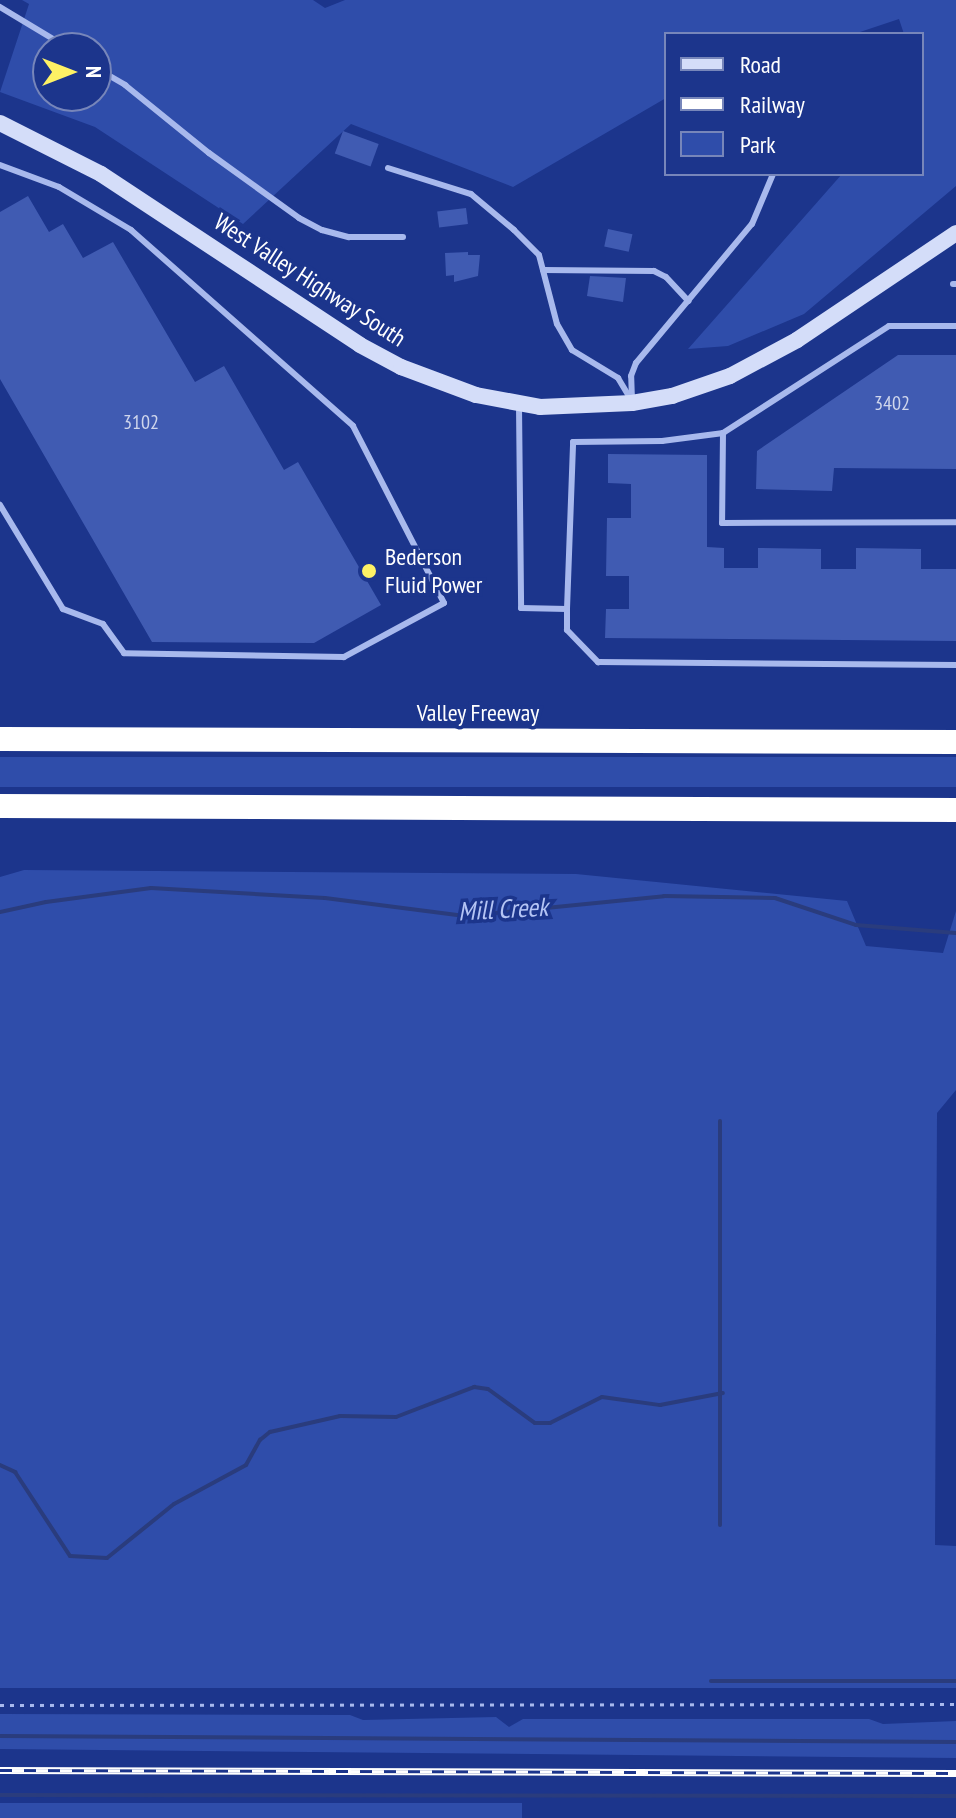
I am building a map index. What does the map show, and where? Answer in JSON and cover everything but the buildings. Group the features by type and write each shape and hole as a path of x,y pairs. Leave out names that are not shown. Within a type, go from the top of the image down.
{"highway":[{"name":"Valley Freeway","path":"0,739 956,742"},
{"path":"0,806 956,810"}],"main road":[{"name":"West Valley Highway South","path":"0,123 101,174 360,345 401,367 456,389 519,404 580,408 632,403 711,384 758,362 956,233"}],"lane":[{"path":"0,7 41,32"},
{"path":"112,77 299,218 322,230 349,237 403,237"},
{"path":"0,165 59,187 131,230 353,426 444,603 344,657 124,653 103,624 63,609 0,505"},
{"path":"388,168 471,194 539,255 557,324 572,350 618,378 632,403"},
{"path":"632,403 631,376 636,363 752,224 772,176"},
{"path":"543,270 654,271 666,277 688,301"},
{"path":"956,326 889,326 723,433 662,441 573,442 567,609 567,630 598,662 956,665"},
{"path":"519,404 521,608 567,609"},
{"path":"723,433 722,523 956,522"}],"path":[{"path":"0,1705 956,1704"}],"green space":[{"path":"22,0 313,0 325,8 345,0 956,0 956,186 804,314 728,346 688,349 840,176 924,176 924,32 903,32 899,19 860,32 664,32 664,99 513,187 351,124 243,224 95,127 54,112 112,112 112,32 32,32 32,104 0,92 29,4"},
{"path":"0,757 956,757 956,787 0,787"},
{"path":"24,870 576,874 847,901 866,946 943,953 956,911 956,1090 937,1113 935,1545 956,1546 956,1688 0,1688 0,877"},
{"path":"0,1714 350,1715 363,1720 496,1717 509,1727 523,1719 869,1719 883,1724 956,1721 956,1758 0,1749"},
{"path":"0,1803 522,1803 522,1818 0,1818"}],"waterway":[{"name":"Mill Creek","path":"0,912 46,902 151,888 325,898 465,916 664,896 775,898 856,925 956,933"},
{"path":"720,1121 720,1525"},
{"path":"0,1465 15,1472 70,1556 107,1558 174,1504 246,1465 260,1440 270,1432 340,1416 396,1417 474,1387 488,1389 535,1423 550,1423 602,1397 660,1405 723,1393"},
{"path":"711,1681 956,1681"},
{"path":"0,1736 956,1742"},
{"path":"0,1795 956,1796"}],"railway":[{"path":"0,1770 956,1773"}],"place":[{"name":"Bederson Fluid Power","path":"369,571"}]}
